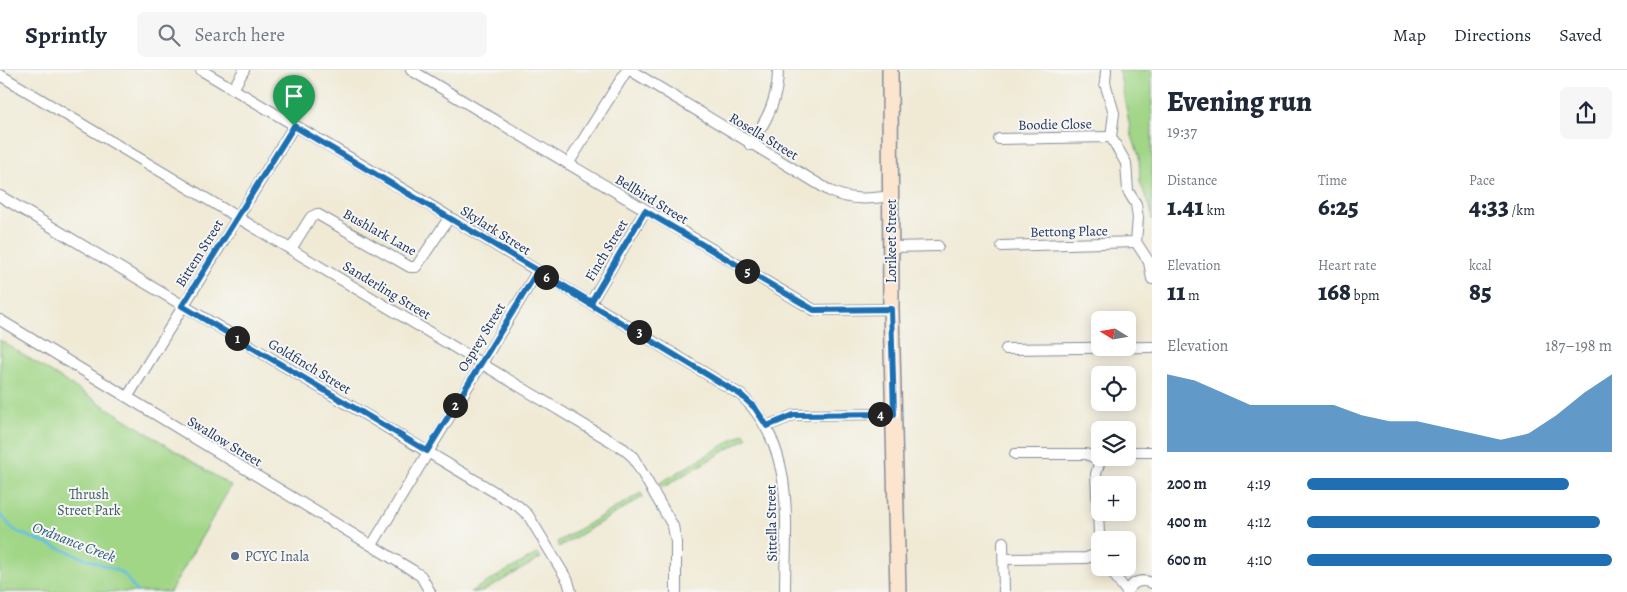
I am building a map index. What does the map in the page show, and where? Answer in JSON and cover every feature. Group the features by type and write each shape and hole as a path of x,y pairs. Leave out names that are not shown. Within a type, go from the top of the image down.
{"street":[{"name":"Skylark Street","path":"201,70 537,272 591,302 741,395 755,408 767,426"},
{"path":"233,89 244,70"},
{"name":"Bellbird Street","path":"410,70 814,310 891,309"},
{"path":"568,164 629,70"},
{"name":"Rosella Street","path":"629,70 641,73 750,145 843,197 892,196"},
{"path":"750,145 774,103 778,89 778,70"},
{"name":"Lorikeet Street","path":"890,70 891,309 898,592"},
{"path":"1106,70 1105,83 1114,113 1111,137 1126,163 1128,191 1136,204 1138,218 1136,242 1149,262 1152,279"},
{"name":"Sanderling Street","path":"0,75 482,362 624,449 633,457 673,526 676,542 676,592"},
{"name":"Bittem Street","path":"128,396 294,126"},
{"name":"Boodie Close","path":"999,139 1111,137"},
{"name":"Goldfinch Street","path":"0,196 518,506 528,515 568,581 571,592"},
{"name":"Finch Street","path":"591,302 645,211"},
{"name":"Bushlark Lane","path":"291,249 310,217 317,214 410,267 416,267 449,218"},
{"name":"Bettong Place","path":"1002,246 1136,242"},
{"path":"891,247 938,246"},
{"name":"Osprey Street","path":"372,545 427,451 537,272"},
{"name":"Swallow Street","path":"0,320 372,545 421,576 430,592"},
{"path":"1006,349 1152,347"},
{"path":"767,426 794,415 894,414"},
{"name":"Sittella Street","path":"767,426 777,450 784,479 785,592"},
{"path":"1136,452 1152,452"},
{"path":"1015,454 1091,456"},
{"path":"1099,466 1096,474 1099,531"},
{"path":"1002,542 1004,592"},
{"path":"1004,559 1086,558 1091,556"},
{"path":"1115,576 1127,592 1132,584 1140,581 1152,583"}],"green space":[{"path":"1119,70 1152,70 1152,220 1151,211 1140,182 1139,156 1131,133"},
{"name":"Thrush Street Park","path":"0,340 231,486 170,592 0,592"},
{"path":"744,433 747,438 662,488 660,483"},
{"path":"641,493 643,497 559,547 557,542"},
{"path":"538,553 541,558 482,592 470,592"}],"waterway":[{"name":"Ordnance Creek","path":"0,514 13,529 20,533 123,573 137,592"}],"place":[{"name":"PCYC Inala","path":"235,556"}],"route":[{"path":"294,126 182,306 427,451 537,272 591,302 725,384 755,408 767,426 785,417 794,415 894,414 891,309 814,310 645,211 591,302 537,272 423,201 294,126"}]}
